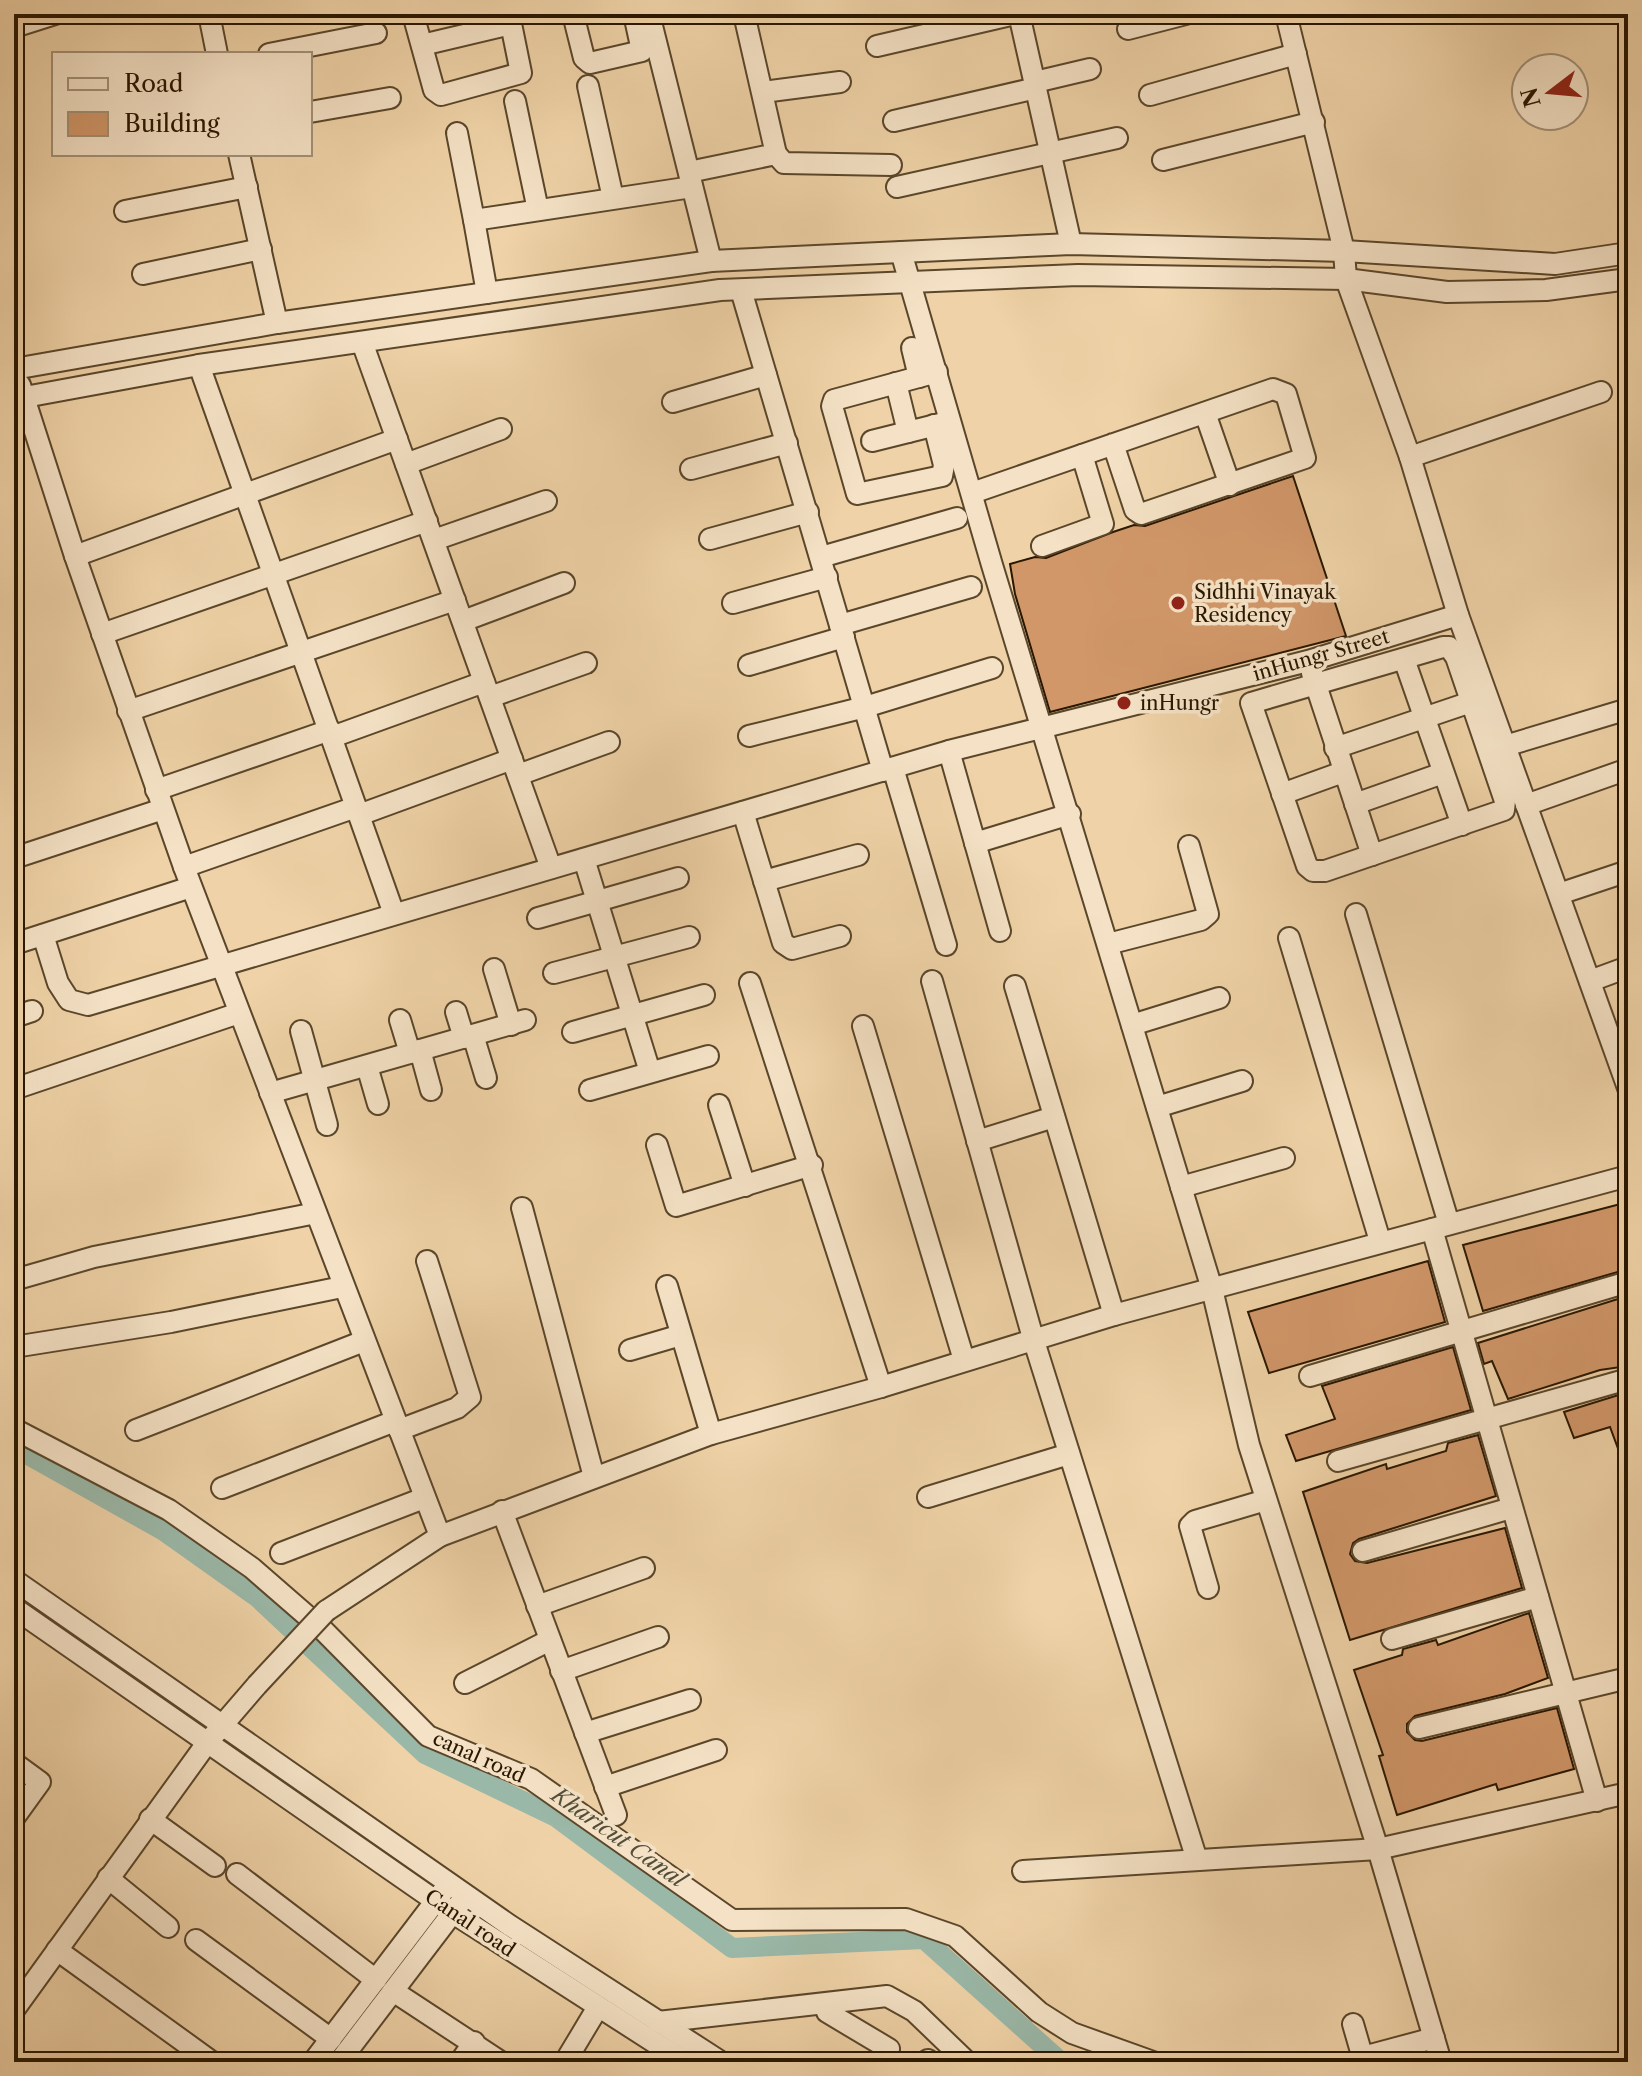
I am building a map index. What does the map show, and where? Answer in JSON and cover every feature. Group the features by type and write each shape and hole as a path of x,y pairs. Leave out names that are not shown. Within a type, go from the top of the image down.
{"street":[{"path":"27,21 55,14"},
{"path":"209,14 217,52"},
{"path":"413,14 434,90 441,95 521,73 510,19 422,45"},
{"path":"573,14 584,58 590,63 642,51 634,14"},
{"path":"649,14 711,261"},
{"path":"744,14 776,154 784,163 891,165"},
{"path":"877,46 1017,14 1071,244"},
{"path":"1128,29 1186,14"},
{"path":"1286,14 1344,251 1346,279 1410,457 1458,615 1590,981 1624,1065 1628,1088"},
{"path":"279,52 376,33"},
{"path":"1150,95 1296,54"},
{"path":"894,121 1090,69"},
{"path":"763,92 840,82"},
{"path":"588,86 613,198"},
{"path":"312,112 390,98"},
{"path":"515,101 538,210"},
{"path":"1163,160 1314,122"},
{"path":"457,133 487,293"},
{"path":"897,187 1117,138"},
{"path":"474,220 613,198 691,180 776,154"},
{"path":"239,156 277,323"},
{"path":"125,211 247,187"},
{"path":"440,1536 342,1287 159,800 18,398 15,365 277,323 711,261 1071,244 1344,251 1555,264 1628,253"},
{"path":"143,274 261,249"},
{"path":"901,252 928,374 943,423 972,493 1043,725 1212,1289 1249,1445 1378,1849 1441,2062"},
{"path":"18,398 199,365 677,294 1078,275 1346,279 1447,292 1546,290 1628,279"},
{"path":"741,290 865,707 946,945"},
{"path":"362,342 551,868"},
{"path":"912,348 928,374"},
{"path":"199,365 394,914"},
{"path":"928,374 837,398 833,402 857,494 942,476 943,423"},
{"path":"673,402 766,375"},
{"path":"896,383 908,432"},
{"path":"972,493 1113,444 1205,413 1273,389 1286,394 1305,458 1145,513 1138,512 1113,444"},
{"path":"1410,457 1601,392"},
{"path":"1205,413 1230,485"},
{"path":"872,441 943,423"},
{"path":"406,464 501,429"},
{"path":"75,556 397,439"},
{"path":"691,469 787,443"},
{"path":"1042,546 1103,524 1082,455"},
{"path":"102,634 275,573 546,501"},
{"path":"710,539 808,512"},
{"path":"733,603 957,518"},
{"path":"463,621 564,583"},
{"path":"749,665 971,587"},
{"path":"128,711 455,600"},
{"name":"inHungr Street","path":"43,935 58,983 69,1000 88,1005 949,751 1308,661 1458,615"},
{"path":"1449,647 1456,657 1505,806 1499,813 1313,871 1307,866 1251,703 1315,684 1449,647"},
{"path":"1404,659 1462,825"},
{"path":"1308,661 1372,855"},
{"path":"14,858 331,733 586,663"},
{"path":"749,736 865,707 992,668"},
{"path":"1335,748 1471,702"},
{"path":"1505,746 1628,709"},
{"path":"184,867 358,811 609,742"},
{"path":"949,751 1000,931"},
{"path":"1526,805 1628,769"},
{"path":"1282,794 1343,772"},
{"path":"1355,804 1443,773"},
{"path":"743,812 783,943 792,949 840,936"},
{"path":"975,843 1070,814"},
{"path":"1108,944 1201,920 1208,914 1189,846"},
{"path":"764,881 858,855"},
{"path":"584,859 650,1072"},
{"path":"1559,894 1628,871"},
{"path":"538,918 678,878"},
{"path":"14,944 191,887"},
{"path":"1356,914 1440,1226 1461,1329 1597,1801"},
{"path":"554,973 689,937"},
{"path":"1289,938 1380,1241"},
{"path":"1590,981 1628,967"},
{"path":"270,1093 518,1022 494,969"},
{"path":"932,981 1033,1338 1197,1860"},
{"path":"750,983 812,1165 881,1387"},
{"path":"1015,986 1114,1315"},
{"path":"573,1032 704,995"},
{"path":"1132,1025 1219,998"},
{"path":"456,1012 486,1078"},
{"path":"14,1089 239,1013"},
{"path":"400,1020 431,1090"},
{"path":"863,1026 964,1360"},
{"path":"301,1031 327,1125"},
{"path":"590,1090 708,1056"},
{"path":"367,1066 378,1104"},
{"path":"1157,1107 1242,1081"},
{"path":"719,1105 745,1186"},
{"path":"977,1141 1054,1117"},
{"path":"657,1145 676,1206 812,1165"},
{"path":"1181,1187 1284,1158"},
{"path":"14,2010 150,1819 214,1735 257,1685 326,1611 440,1536 711,1434 881,1387 1114,1315 1628,1176"},
{"path":"522,1208 594,1477"},
{"path":"14,1280 94,1257 316,1213"},
{"path":"222,1488 397,1425 457,1408 470,1397 427,1261"},
{"path":"1310,1376 1628,1282"},
{"path":"667,1286 711,1434"},
{"path":"14,1347 171,1322 342,1287"},
{"path":"630,1350 681,1335"},
{"path":"136,1430 364,1341"},
{"path":"1338,1461 1628,1379"},
{"name":"canal road","path":"14,1429 169,1510 229,1551 321,1628 428,1736 531,1779 732,1920 906,1919 955,1936 1039,2012 1072,2033 1153,2062"},
{"path":"928,1497 1069,1454"},
{"path":"281,1553 424,1498"},
{"path":"1208,1588 1190,1526 1195,1521 1266,1500"},
{"path":"1363,1551 1511,1508"},
{"path":"502,1511 616,1815"},
{"path":"537,1606 644,1568"},
{"path":"14,1580 214,1735"},
{"path":"1392,1639 1538,1597"},
{"name":"Canal road","path":"14,1608 214,1735 450,1898 598,2007 685,2062"},
{"path":"561,1671 658,1637"},
{"path":"465,1683 550,1640"},
{"path":"1419,1728 1628,1678"},
{"path":"585,1733 690,1700"},
{"path":"605,1787 716,1750"},
{"path":"14,1763 40,1782 14,1818"},
{"path":"1023,1871 1378,1849 1628,1793"},
{"path":"150,1819 215,1866"},
{"path":"237,1874 385,1986 501,2062"},
{"path":"108,1878 168,1927"},
{"path":"339,2062 385,1986 450,1898 662,2022 721,2062"},
{"path":"196,1940 331,2039"},
{"path":"57,1950 212,2062"},
{"path":"313,2062 331,2039 385,1986"},
{"path":"630,2026 887,1996 914,2011 967,2062"},
{"path":"565,2062 598,2007"},
{"path":"827,2012 889,2049 886,2062"},
{"path":"1353,2024 1363,2059 1434,2038"},
{"path":"460,2062 474,2042"}],"building":[{"name":"Sidhhi Vinayak Residency","path":"1293,476 1346,636 1050,712 1015,594 1010,564 1035,557 1046,558 1134,525 1145,526"},
{"path":"1628,1202 1628,1269 1483,1311 1463,1245"},
{"path":"1428,1261 1445,1322 1269,1373 1248,1312"},
{"path":"1621,1298 1628,1318 1628,1366 1600,1370 1508,1399 1492,1361 1484,1364 1478,1343"},
{"path":"1453,1347 1471,1410 1296,1461 1286,1435 1335,1419 1322,1386"},
{"path":"1628,1392 1626,1470 1610,1427 1574,1438 1564,1412"},
{"path":"1478,1435 1496,1496 1359,1539 1353,1543 1350,1554 1355,1561 1367,1563 1505,1528 1522,1588 1350,1640 1303,1492 1386,1464 1387,1469 1446,1451 1448,1443"},
{"path":"1529,1613 1548,1678 1505,1694 1415,1716 1407,1724 1407,1732 1415,1740 1422,1741 1557,1708 1574,1769 1498,1790 1496,1784 1397,1815 1379,1756 1383,1755 1354,1670 1402,1655 1403,1649 1436,1640 1438,1645"}],"waterway":[{"name":"Kharicut Canal","path":"14,1447 164,1531 257,1597 425,1754 556,1817 732,1948 924,1939 1061,2062"}],"place":[{"name":"Sidhhi Vinayak Residency","path":"1178,603"},
{"name":"inHungr","path":"1124,703"}]}
